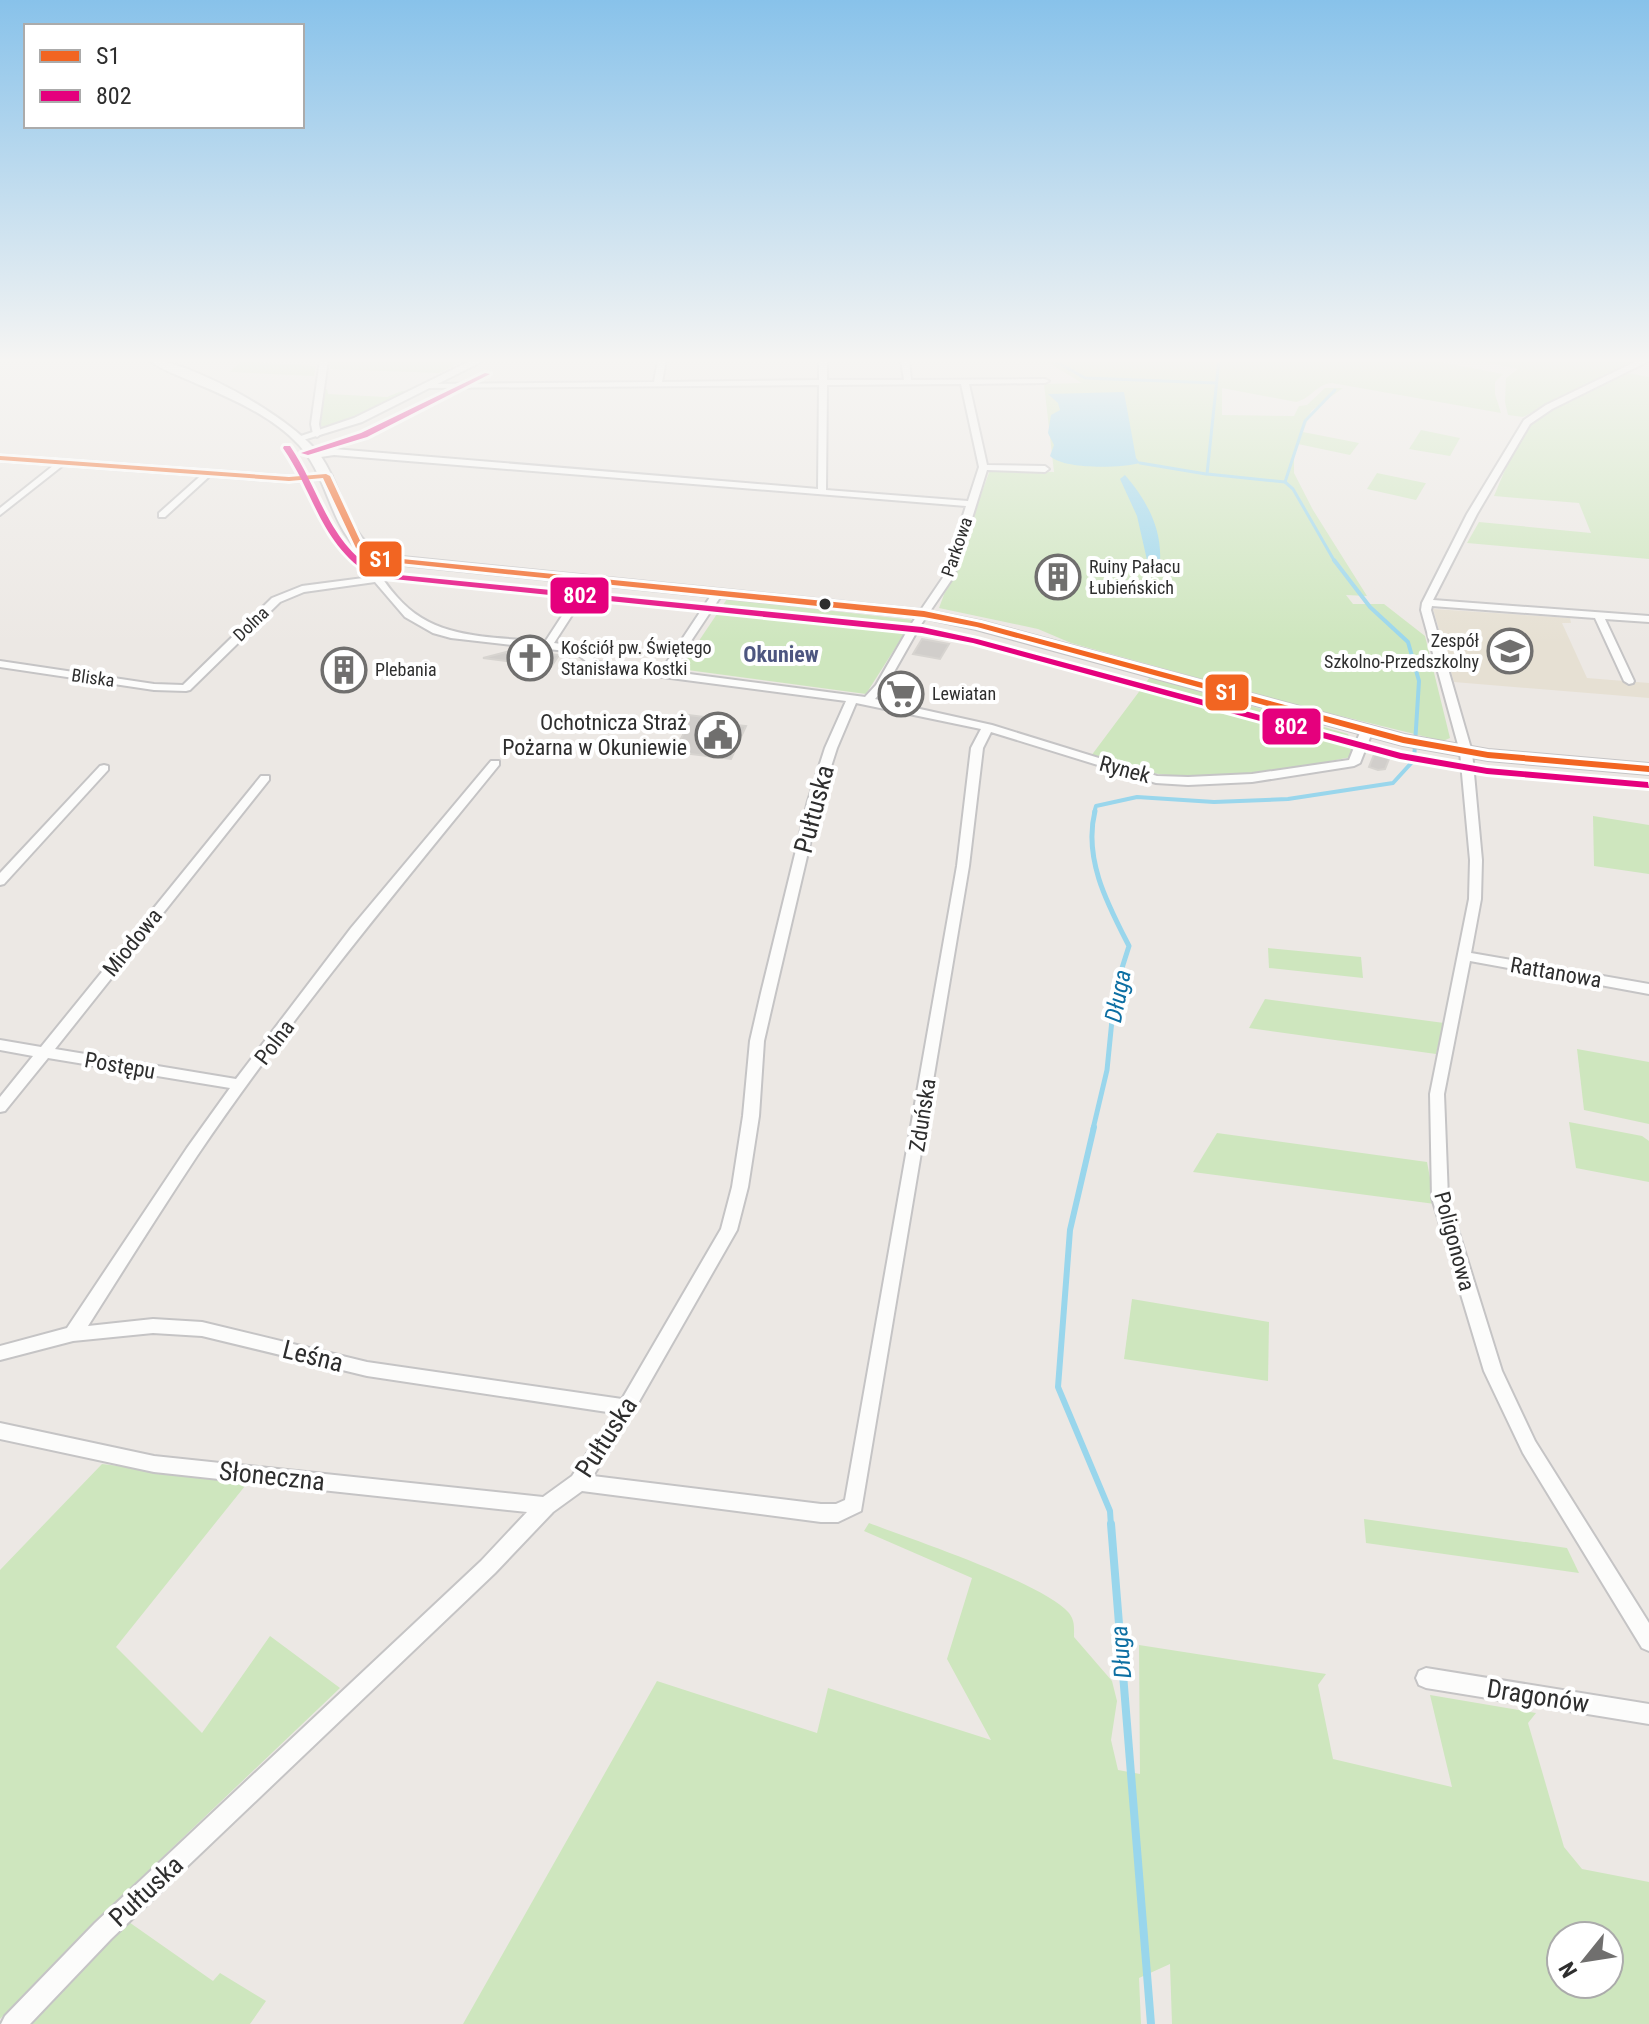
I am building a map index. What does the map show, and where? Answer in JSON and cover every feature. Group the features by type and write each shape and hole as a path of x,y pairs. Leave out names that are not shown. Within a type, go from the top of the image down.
{"main road":[{"path":"314,455 360,548 380,559 924,614 1006,632 1403,740 1466,752 1649,769"}],"street":[{"path":"365,454 971,504"},
{"path":"822,454 822,491"},
{"name":"Parkowa","path":"924,614 949,576 983,467 980,454"},
{"path":"1508,454 1472,514 1427,603 1649,619"},
{"path":"0,458 289,479 326,476"},
{"path":"0,512 62,463"},
{"path":"983,467 1045,469"},
{"path":"162,515 209,473"},
{"path":"377,579 374,571 380,559"},
{"name":"Rynek","path":"377,579 410,619 451,635 583,650 594,665 860,700 988,727 1140,775 1188,781 1252,778 1354,763 1367,730"},
{"name":"Dolna","path":"186,688 276,600 302,589 377,579"},
{"path":"548,645 589,581"},
{"path":"668,673 667,669 718,593"},
{"name":"Poligonowa","path":"1427,603 1426,610 1466,752 1476,860 1475,899 1437,1094 1440,1198 1493,1371 1551,1485 1649,1641"},
{"path":"860,700 881,686 924,614"},
{"path":"1599,616 1629,681"},
{"name":"Bliska","path":"0,664 154,687 186,688"},
{"name":"Pułtuska","path":"13,2024 103,1931 488,1567 546,1506 579,1482 627,1407 729,1230 751,1116 757,1041 814,801 831,748 860,700"},
{"name":"Zduńska","path":"579,1482 821,1513 838,1513 854,1505 960,882 977,748 988,727"},
{"name":"Polna","path":"73,1334 192,1152 240,1085 356,931 495,763"},
{"path":"0,881 104,768"},
{"name":"Miodowa","path":"0,1107 265,778"},
{"name":"Rattanowa","path":"1464,956 1649,989"},
{"name":"Postępu","path":"0,1045 240,1085"},
{"name":"Leśna","path":"0,1353 73,1334 153,1326 202,1329 388,1373 627,1407"},
{"name":"Słoneczna","path":"0,1431 154,1464 546,1506"},
{"name":"Dragonów","path":"1426,1678 1649,1714"}],"shaded area":[{"name":"Zespół Szkolno-Przedszkolny","path":"1433,609 1570,618 1571,623 1562,623 1587,678 1649,683 1649,698 1454,682"}],"green space":[{"path":"1052,454 1295,454 1294,473 1313,510 1367,596 1346,595 1353,604 1384,604 1425,636 1450,738 1443,741 1300,706 1071,643 1038,629 939,608 990,470 1054,472"},
{"path":"1512,454 1649,454 1649,559 1467,543 1479,522 1591,533 1579,503 1494,496"},
{"path":"1377,473 1426,483 1416,500 1367,489"},
{"path":"727,599 913,620 866,694 680,669"},
{"path":"1150,677 1348,734 1350,739 1356,740 1351,757 1274,771 1196,776 1145,772 1091,756"},
{"path":"1593,816 1649,825 1649,874 1594,866"},
{"path":"1268,948 1361,957 1363,978 1269,968"},
{"path":"1265,999 1444,1023 1436,1054 1249,1028"},
{"path":"1577,1049 1649,1062 1649,1124 1584,1110"},
{"path":"1569,1122 1642,1136 1649,1141 1649,1182 1576,1168"},
{"path":"1217,1133 1427,1162 1435,1204 1193,1172"},
{"path":"1132,1299 1269,1322 1268,1381 1124,1359"},
{"path":"102,1464 249,1481 116,1647 202,1733 270,1636 340,1688 109,1908 0,2019 0,1570"},
{"path":"1364,1519 1567,1548 1579,1573 1366,1543"},
{"path":"869,1523 1005,1575 1054,1601 1069,1613 1074,1637 1112,1681 1117,1701 1111,1740 1118,1770 1140,1774 1139,1645 1326,1674 1318,1685 1333,1759 1452,1787 1430,1695 1536,1713 1528,1723 1564,1847 1582,1869 1649,1882 1649,2024 1172,2024 1170,1964 1139,1978 1141,2024 463,2024 657,1681 817,1733 828,1688 991,1740 947,1659 972,1578 864,1531"},
{"path":"126,1920 213,1981 220,1973 266,2001 250,2024 24,2024"}],"water":[{"path":"1135,454 1140,463 1080,466 1057,461 1050,456"},
{"path":"1125,475 1151,515 1158,537 1160,561 1147,560 1137,516 1120,479"}],"building":[{"path":"922,639 949,644 940,659 913,654"},
{"name":"Kościół pw. Świętego Stanisława Kostki","path":"514,650 559,655 551,667 483,658"},
{"name":"Ochotnicza Straż Pożarna w Okuniewie","path":"688,715 705,717 703,721 746,726 731,759 674,752 685,731 680,730"},
{"path":"1378,745 1393,749 1385,769 1378,770 1369,767"}],"waterway":[{"name":"Długa","path":"1209,454 1207,474 1285,482"},
{"path":"1285,482 1294,454"},
{"path":"1140,463 1206,474"},
{"name":"Długa","path":"1285,482 1293,489 1335,562"},
{"name":"Długa","path":"1094,813 1096,806 1137,797 1214,802 1288,799 1393,783 1414,760 1419,681 1408,642 1370,607 1334,560"},
{"name":"Długa","path":"1093,1129 1107,1070 1115,990 1129,946 1106,898 1095,864 1092,847 1095,811"},
{"name":"Długa","path":"1094,1127 1070,1230 1058,1387 1110,1511 1111,1526"},
{"name":"Długa","path":"1111,1524 1151,2024"}],"transit line":[{"name":"802","path":"291,454 334,536 360,565 377,575 922,630 974,641 1400,756 1487,771 1648,785"},
{"name":"S1","path":"0,458 289,479 326,476 360,548 380,559 924,614 978,625 1403,740 1488,755 1649,769"}],"place":[{"name":"Ruiny Pałacu Łubieńskich","path":"1058,577"},
{"name":"Zespół Szkolno-Przedszkolny","path":"1510,651"},
{"name":"Kościół pw. Świętego Stanisława Kostki","path":"530,658"},
{"name":"Plebania","path":"344,670"},
{"name":"Lewiatan","path":"901,694"},
{"name":"Ochotnicza Straż Pożarna w Okuniewie","path":"718,735"}],"district":[{"name":"Okuniew","path":"781,654"}]}
